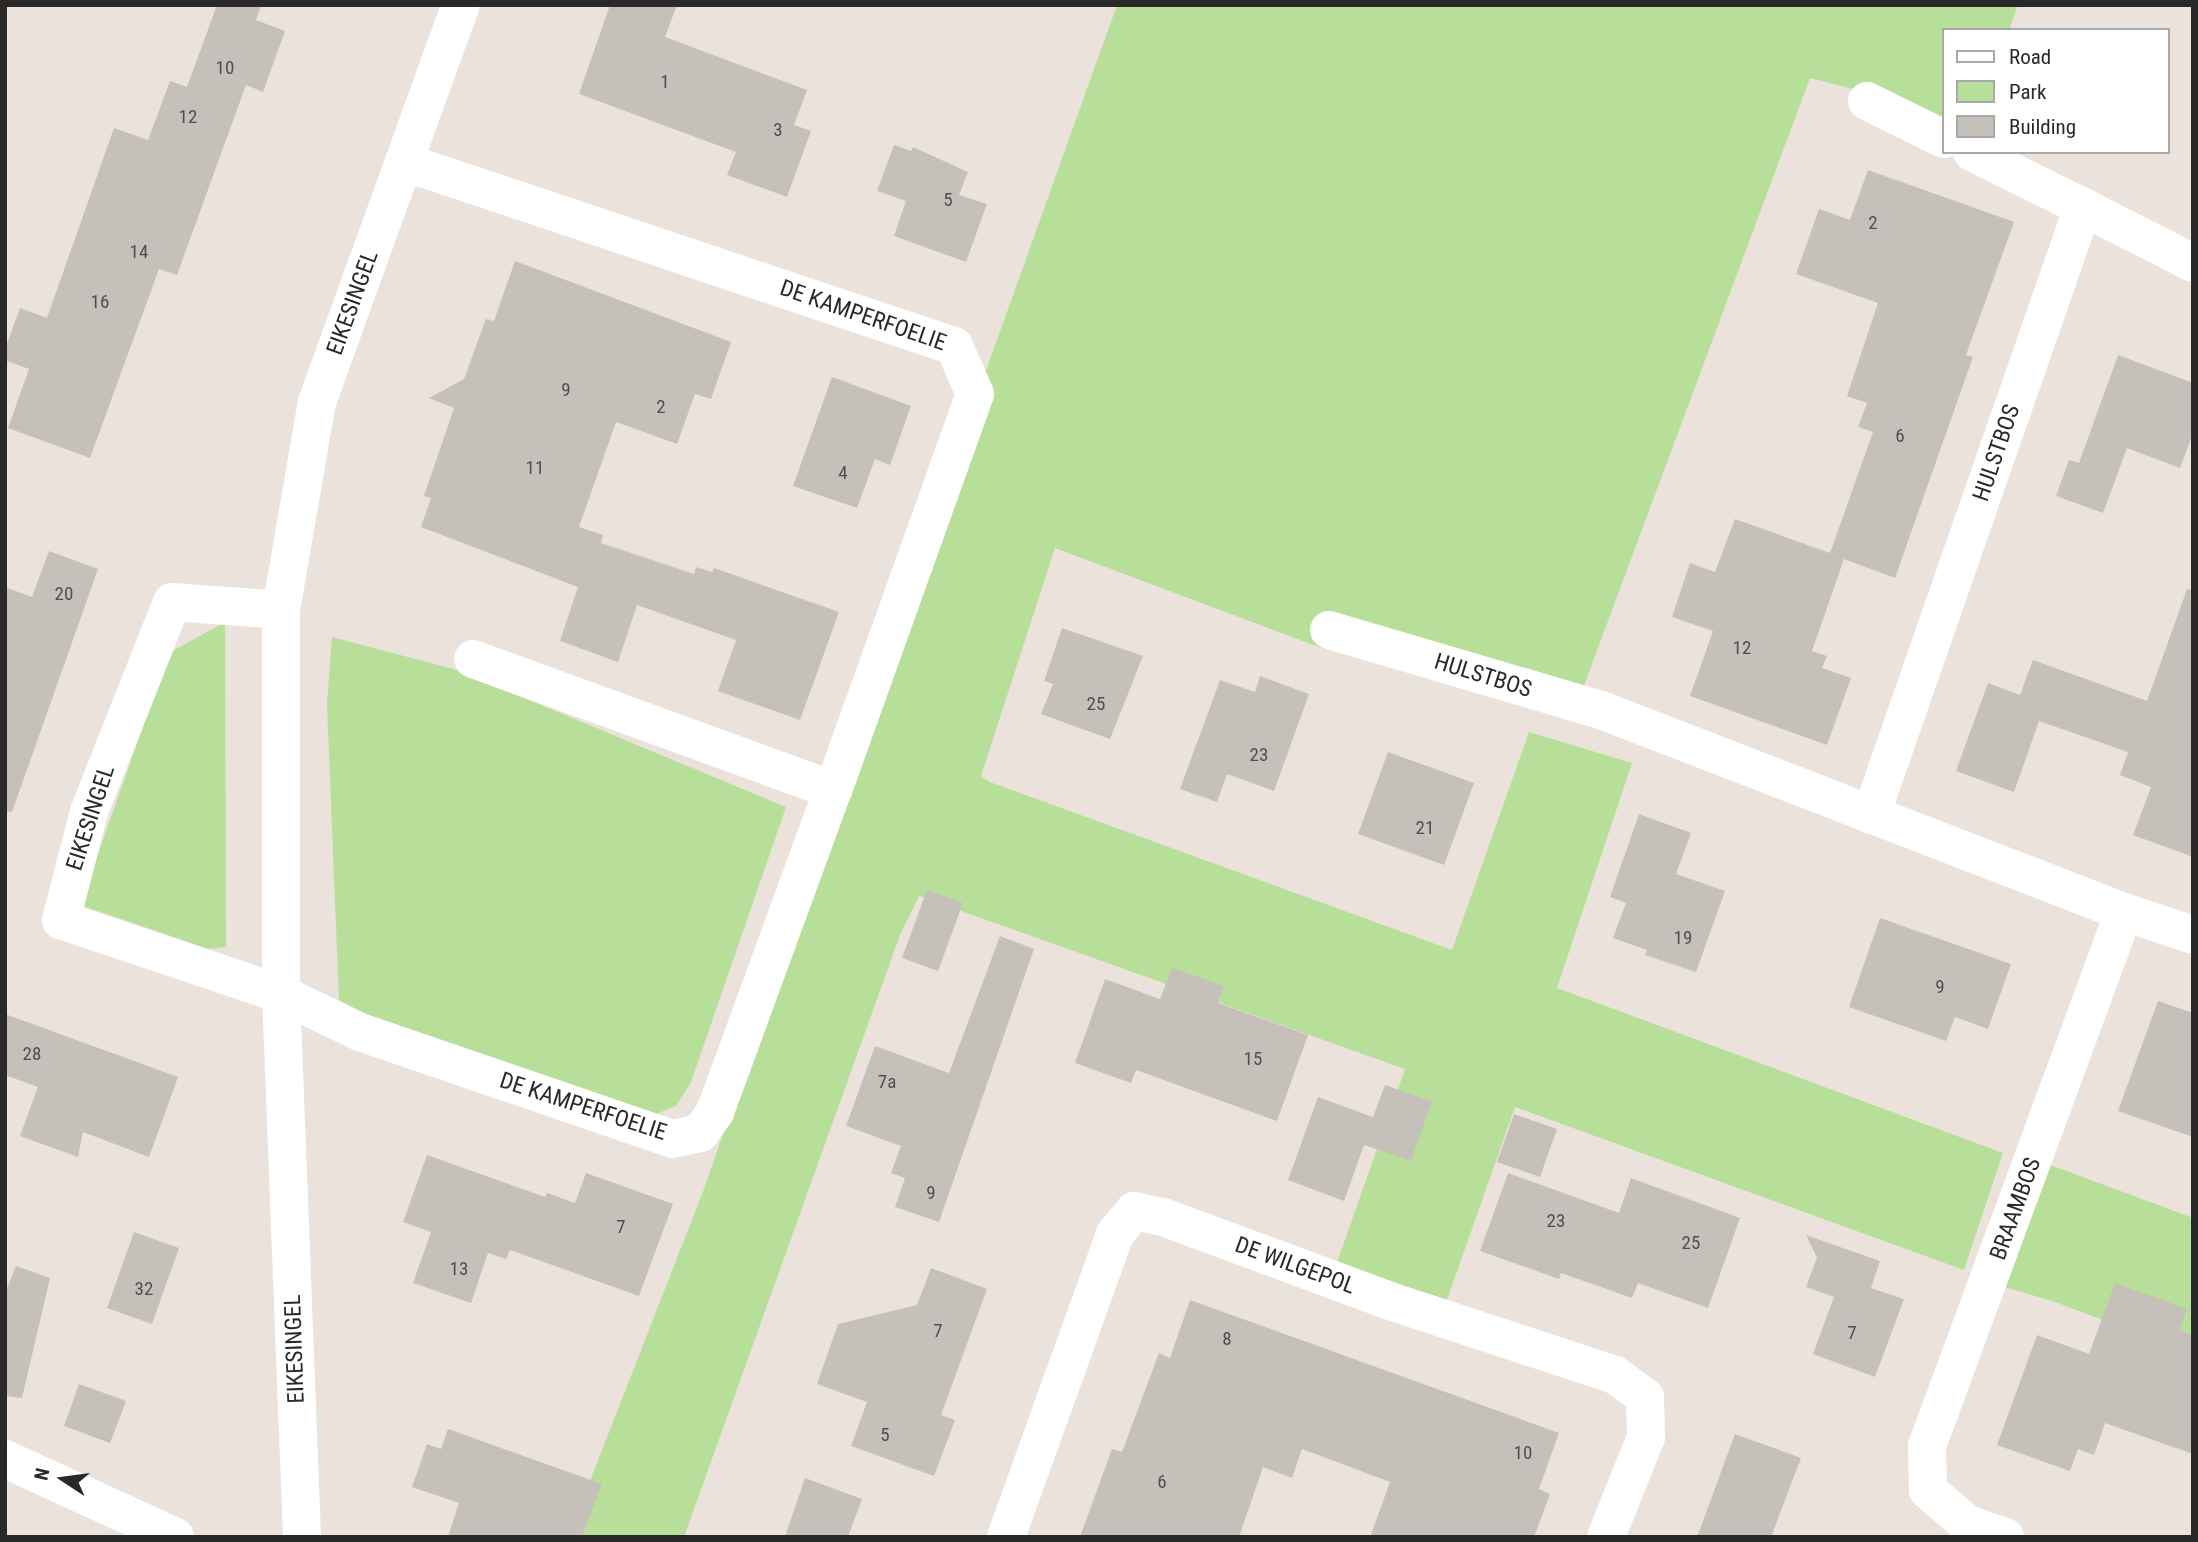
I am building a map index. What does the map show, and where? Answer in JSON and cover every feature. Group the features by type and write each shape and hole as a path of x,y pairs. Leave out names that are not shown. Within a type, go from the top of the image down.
{"street":[{"name":"EIKESINGEL","path":"302,1537 281,994 281,610 317,402 461,5"},
{"path":"1867,101 1942,138"},
{"path":"1976,154 2193,262"},
{"name":"DE KAMPERFOELIE","path":"281,994 359,1032 672,1139 700,1133 715,1112 975,394 954,346 404,162"},
{"name":"HULSTBOS","path":"1871,816 2082,206"},
{"name":"EIKESINGEL","path":"281,610 172,602 89,812 61,920 281,994"},
{"name":"HULSTBOS","path":"1329,630 1601,710 2124,912"},
{"path":"473,659 833,789"},
{"path":"2124,912 2193,935"},
{"name":"BRAAMBOS","path":"2005,1537 1967,1524 1928,1490 1927,1446 2124,912"},
{"name":"DE WILGEPOL","path":"1006,1537 1115,1234 1134,1211 1163,1217 1387,1300 1615,1375 1645,1397 1646,1437 1606,1537"},
{"path":"5,1459 175,1537"}],"green space":[{"path":"1117,5 2018,5 2010,28 1942,28 1942,122 1881,96 1810,78 1579,699 1336,614 1324,649 1055,548 981,776 990,782 1452,950 1529,732 1632,763 1557,988 2003,1153 1964,1270 1515,1107 1443,1311 1333,1274 1405,1069 919,896 900,935 684,1537 568,1537 704,1189 983,379"},
{"path":"225,622 226,947 209,949 80,905 169,653"},
{"path":"332,637 457,670 786,807 691,1082 676,1106 651,1116 365,1015 339,1000 327,705"},
{"path":"2037,1160 2193,1218 2193,1353 2052,1301 1998,1285"}],"building":[{"path":"217,5 261,5 256,20 285,31 263,92 246,85 177,275 159,269 90,458 8,428 29,369 5,360 5,349 20,308 47,318 114,128 148,140 170,81 187,87"},
{"path":"610,5 677,5 665,37 807,90 794,125 811,131 787,197 727,175 736,152 579,94"},
{"path":"894,145 911,151 913,147 968,172 959,195 987,204 966,262 894,236 906,201 877,191"},
{"path":"1868,170 2014,222 1966,355 1973,357 1895,578 1844,559 1812,651 1827,656 1822,668 1851,678 1827,745 1690,696 1713,631 1672,617 1690,563 1715,572 1735,519 1830,553 1873,432 1858,427 1867,403 1847,396 1878,303 1796,274 1819,209 1850,220"},
{"path":"515,261 731,342 711,399 695,394 677,444 616,422 579,527 603,535 601,543 694,574 696,567 712,572 714,568 839,612 800,720 718,691 736,640 637,605 618,662 560,641 578,587 421,527 431,498 424,496 454,408 429,398 464,379 486,319 494,321"},
{"path":"2118,355 2193,383 2193,433 2180,468 2127,448 2103,513 2056,496 2069,460 2079,463"},
{"path":"832,377 911,406 890,465 875,459 857,508 793,486"},
{"path":"49,551 98,569 12,812 5,811 5,587 32,597"},
{"path":"2187,589 2193,590 2193,857 2133,835 2151,787 2120,775 2128,752 2039,721 2014,792 1956,771 1988,683 2020,695 2033,660 2147,701"},
{"path":"1062,628 1143,656 1110,739 1041,714 1053,684 1044,681"},
{"path":"1260,676 1309,694 1274,791 1227,774 1217,802 1180,789 1220,680 1255,692"},
{"path":"1388,752 1474,783 1444,865 1358,834"},
{"path":"1639,814 1691,833 1676,874 1725,891 1696,972 1645,955 1647,950 1613,938 1626,903 1610,897"},
{"path":"927,890 963,903 938,971 902,958"},
{"path":"1880,918 2011,964 1988,1029 1955,1017 1946,1041 1849,1007"},
{"path":"1000,936 1034,949 939,1222 895,1207 905,1178 891,1173 901,1146 846,1126 875,1046 949,1073"},
{"path":"1172,968 1224,986 1218,1003 1308,1035 1277,1121 1136,1070 1131,1083 1075,1063 1105,979 1160,999"},
{"path":"2158,1001 2193,1013 2193,1137 2118,1111"},
{"path":"5,1014 178,1077 149,1157 83,1132 78,1157 20,1136 38,1087 5,1075"},
{"path":"1385,1085 1432,1101 1411,1161 1364,1145 1344,1201 1288,1180 1318,1097 1373,1117"},
{"path":"1514,1114 1557,1129 1540,1177 1497,1162"},
{"path":"427,1155 545,1197 547,1193 575,1203 586,1173 673,1204 639,1296 510,1250 506,1259 488,1253 471,1303 413,1283 431,1232 403,1222"},
{"path":"1508,1173 1619,1213 1631,1178 1740,1218 1708,1308 1638,1283 1632,1298 1561,1273 1559,1279 1480,1251"},
{"path":"134,1232 179,1248 152,1324 107,1308"},
{"path":"1806,1235 1880,1261 1871,1288 1904,1299 1875,1377 1813,1354 1834,1297 1806,1287 1817,1258"},
{"path":"16,1266 50,1278 22,1398 5,1396 5,1293"},
{"path":"931,1268 987,1289 941,1415 955,1420 934,1476 851,1446 867,1402 817,1384 838,1324 917,1305"},
{"path":"2115,1283 2187,1309 2179,1330 2193,1335 2193,1454 2105,1423 2094,1455 2078,1449 2070,1471 1997,1445 2037,1335 2089,1354"},
{"path":"1190,1300 1559,1433 1539,1489 1550,1494 1534,1537 1370,1537 1390,1482 1302,1449 1292,1478 1263,1467 1239,1537 1080,1537 1112,1449 1122,1452 1159,1353 1170,1358"},
{"path":"79,1384 126,1401 110,1443 64,1426"},
{"path":"448,1429 602,1484 582,1537 448,1537 459,1503 412,1487 427,1444 441,1449"},
{"path":"1735,1434 1801,1458 1771,1537 1697,1537"},
{"path":"805,1478 862,1499 848,1537 785,1537"}]}
